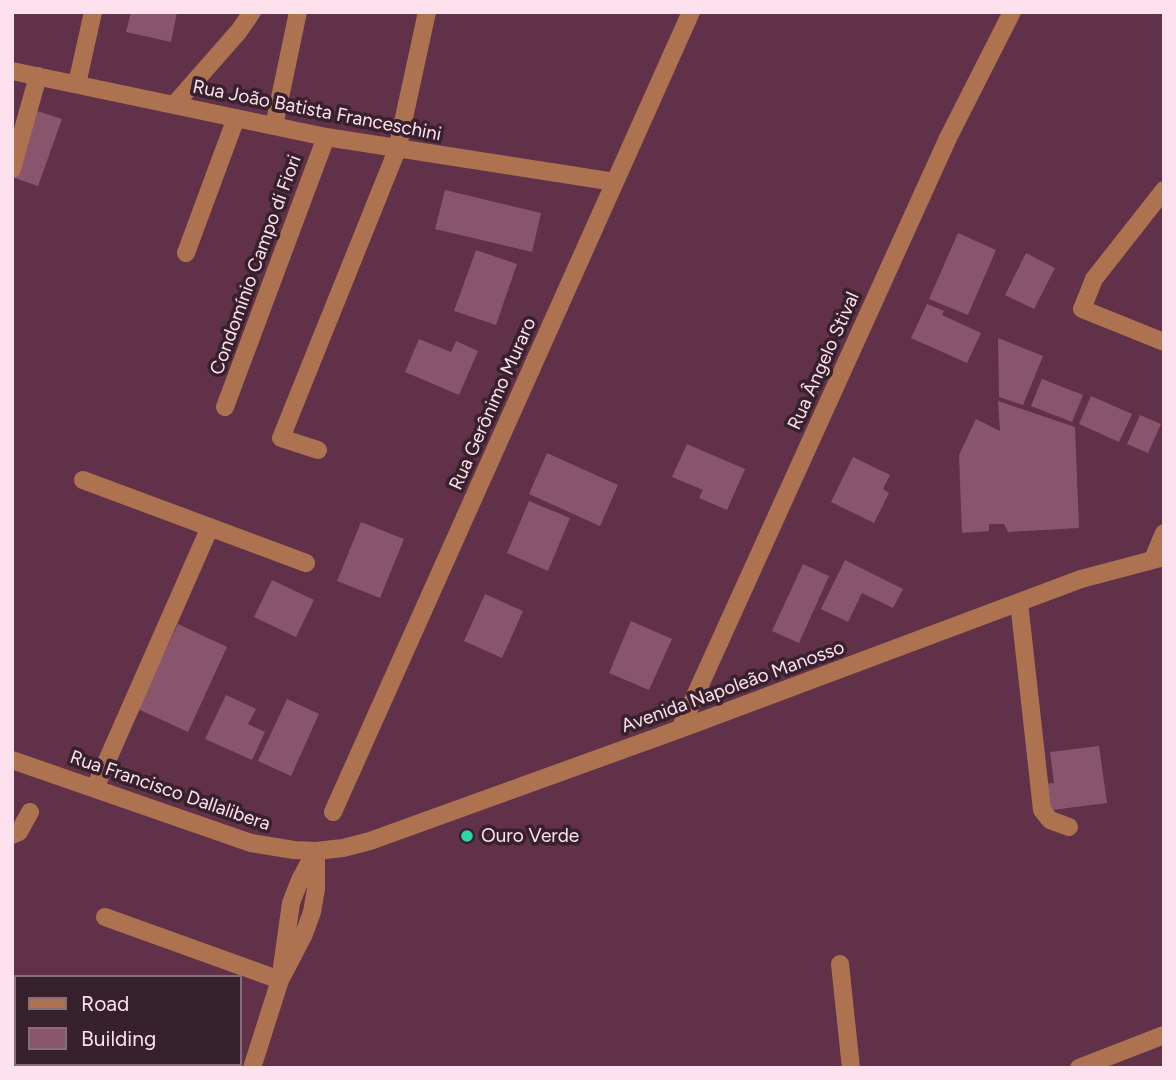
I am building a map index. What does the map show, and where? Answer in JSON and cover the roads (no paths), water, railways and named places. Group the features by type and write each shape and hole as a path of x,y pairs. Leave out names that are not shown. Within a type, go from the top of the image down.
{"street":[{"path":"77,84 93,12"},
{"path":"174,105 239,31 252,12"},
{"path":"274,126 298,12"},
{"path":"318,450 281,438 397,150 426,12"},
{"name":"Rua Gerônimo Muraro","path":"333,812 691,12"},
{"name":"Rua Ângelo Stival","path":"680,729 948,138 1012,12"},
{"name":"Rua João Batista Franceschini","path":"12,71 397,150 615,182"},
{"path":"12,169 38,76"},
{"path":"186,253 236,118"},
{"name":"Condomínio Campo di Fiori","path":"225,407 326,136"},
{"path":"1164,190 1099,272 1082,309 1164,342"},
{"path":"83,480 306,563"},
{"path":"94,788 210,527"},
{"path":"1158,558 1164,533"},
{"name":"Avenida Napoleão Manosso","path":"316,851 370,841 1081,579 1158,558"},
{"path":"1019,602 1041,810 1051,820 1069,827"},
{"name":"Rua Francisco Dallalibera","path":"12,760 251,843 272,848 316,851"},
{"path":"12,835 19,832 30,812"},
{"path":"251,1068 280,980 291,903 316,851"},
{"path":"104,917 280,980"},
{"path":"840,964 851,1068"},
{"path":"1079,1068 1164,1035"}],"place":[{"name":"Ouro Verde","path":"467,836"}]}
